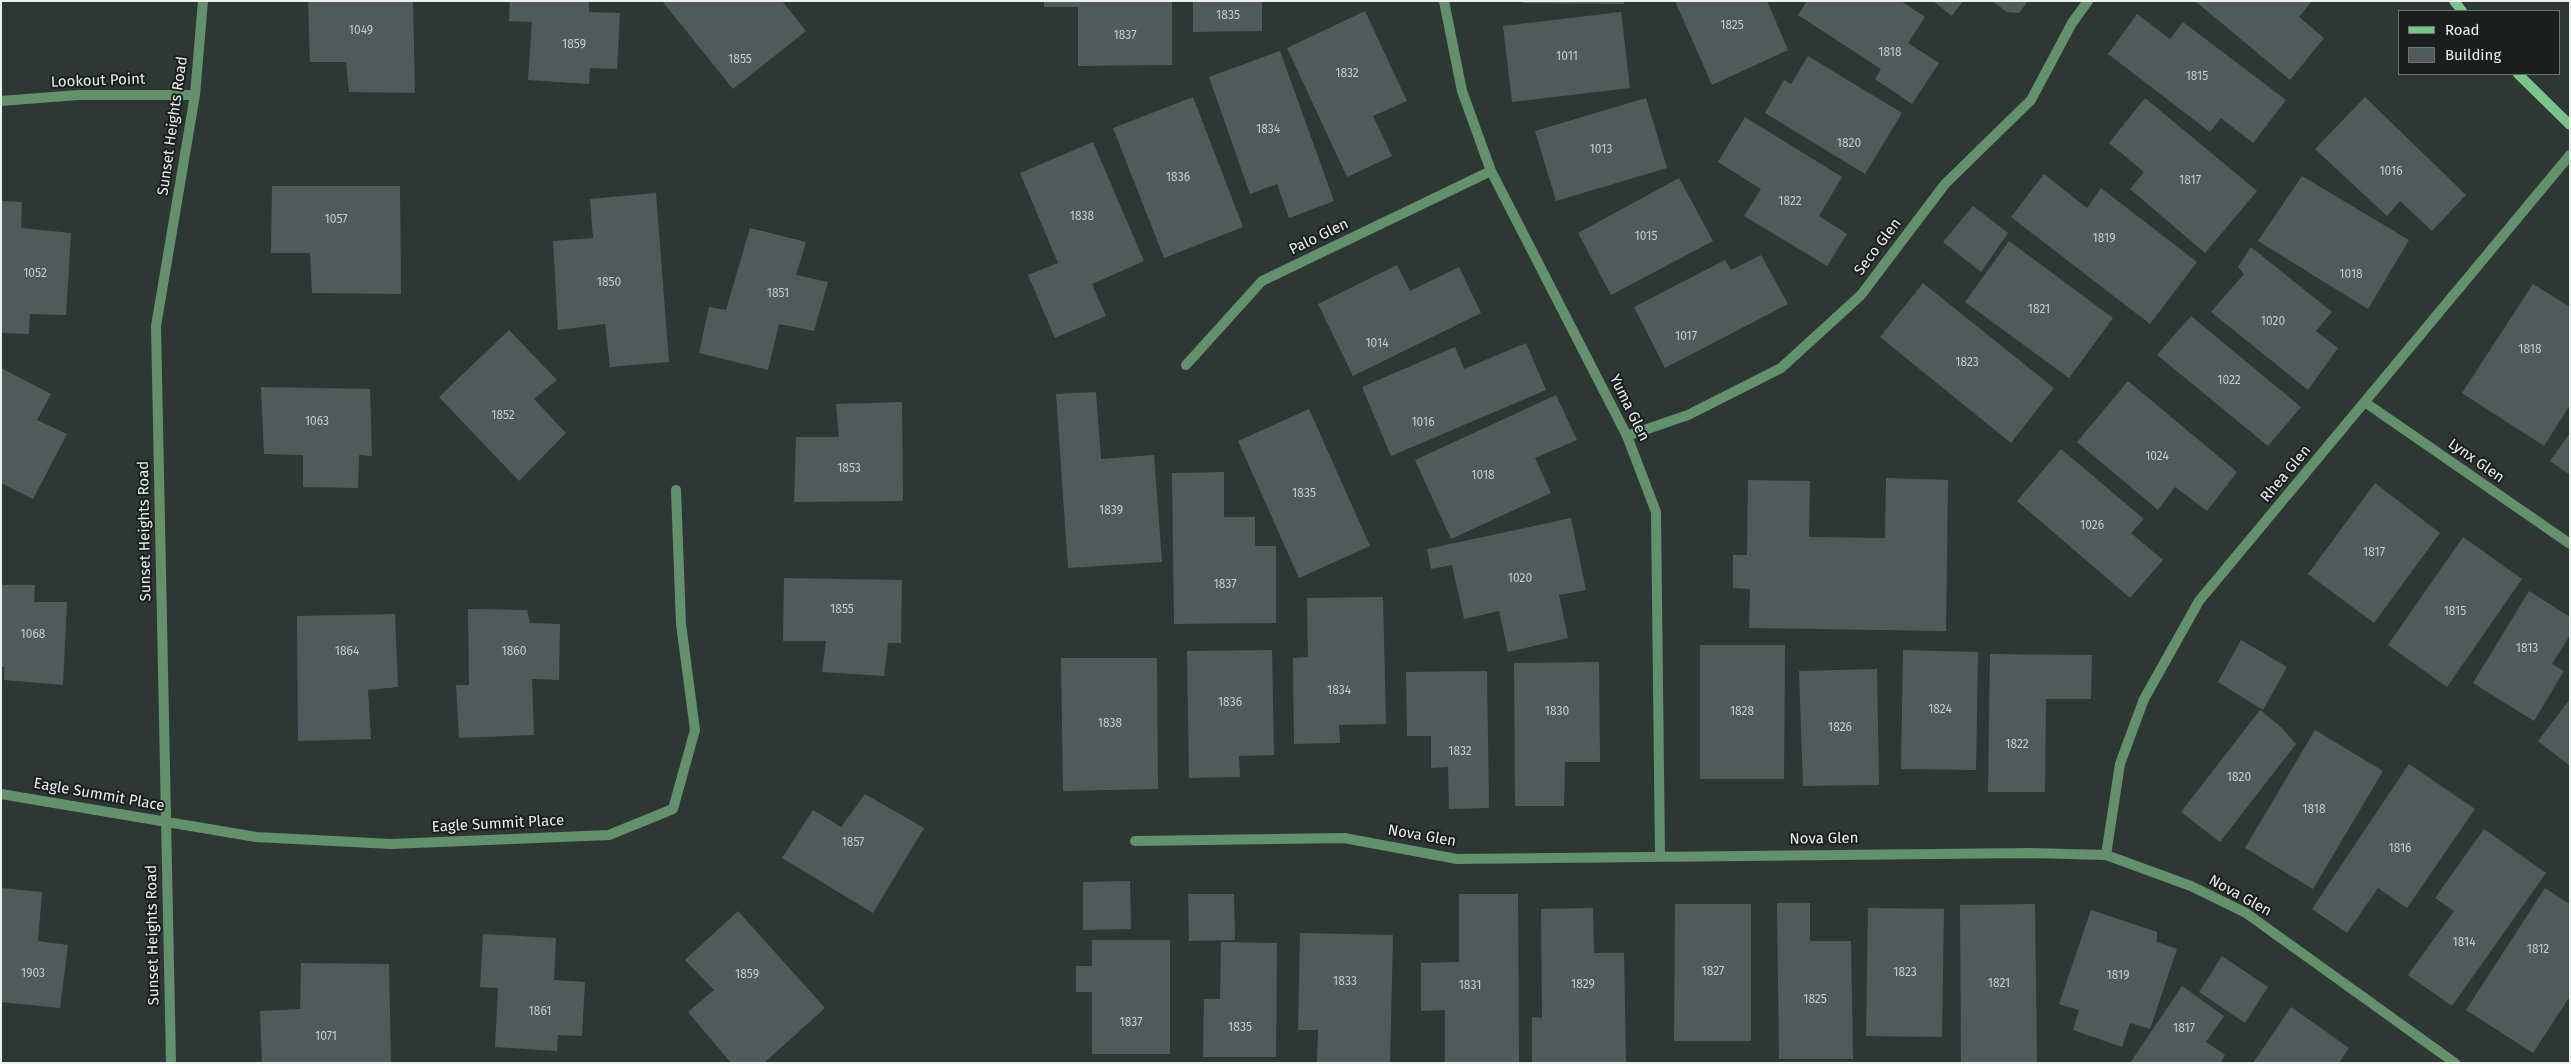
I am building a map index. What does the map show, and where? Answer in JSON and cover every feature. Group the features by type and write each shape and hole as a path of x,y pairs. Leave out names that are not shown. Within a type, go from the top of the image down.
{"street":[{"name":"Sunset Heights Road","path":"171,1063 156,326 195,95 203,1"},
{"name":"Yuma Glen","path":"1444,1 1462,91 1491,171 1627,436 1656,512 1660,856"},
{"name":"Seco Glen","path":"1627,436 1688,415 1781,368 1861,295 1945,184 2031,100 2072,23 2088,1"},
{"path":"2519,75 2570,125"},
{"name":"Lookout Point","path":"1,101 78,95 195,95"},
{"name":"Rhea Glen","path":"2106,855 2120,764 2130,736 2144,699 2198,601 2366,403 2570,155"},
{"name":"Palo Glen","path":"1186,365 1262,281 1491,171"},
{"name":"Lynx Glen","path":"2366,403 2570,544"},
{"name":"Eagle Summit Place","path":"1,794 256,837 391,844 610,834 673,809 696,730 681,624 676,490"},
{"name":"Nova Glen","path":"1134,841 1344,838 1458,859 2020,853 2106,855 2191,886 2246,913 2455,1063"}],"building":[{"path":"308,1 413,1 415,93 349,92 346,62 310,62"},
{"path":"510,1 589,1 589,12 620,13 617,69 590,68 589,84 528,80 532,22 509,21"},
{"path":"662,1 782,1 806,31 733,89"},
{"path":"1044,1 1172,1 1172,65 1078,66 1078,7 1044,7"},
{"path":"1193,1 1262,1 1262,31 1193,32"},
{"path":"1523,1 1624,1 1624,4 1523,3"},
{"path":"1675,1 1767,1 1788,50 1712,85"},
{"path":"1807,1 1901,1 1925,17 1908,43 1939,63 1912,104 1875,79 1881,69 1798,15"},
{"path":"1933,1 1963,1 1952,16"},
{"path":"1992,1 2028,1 2019,13 2007,12"},
{"path":"2195,1 2312,1 2299,17 2324,38 2290,80"},
{"path":"1365,11 1407,101 1373,116 1392,156 1347,177 1287,48"},
{"path":"1621,12 1630,88 1512,102 1503,26"},
{"path":"2137,14 2170,39 2183,22 2286,100 2253,143 2221,118 2210,132 2108,54"},
{"path":"1280,51 1334,201 1289,218 1277,184 1250,194 1209,77"},
{"path":"1808,56 1902,113 1865,174 1765,113 1784,80 1791,84"},
{"path":"1193,97 1243,227 1164,258 1113,128"},
{"path":"2365,97 2466,195 2432,231 2400,201 2387,216 2315,149"},
{"path":"1646,98 1667,168 1556,201 1535,131"},
{"path":"2145,98 2257,191 2205,253 2130,189 2144,172 2109,143"},
{"path":"1745,117 1842,177 1819,216 1847,234 1827,266 1744,216 1761,189 1718,162"},
{"path":"1093,142 1144,261 1092,284 1106,316 1055,338 1028,275 1058,263 1020,173"},
{"path":"2044,174 2087,208 2101,188 2197,262 2150,324 2011,217"},
{"path":"2302,176 2409,240 2368,309 2258,241"},
{"path":"1679,178 1713,241 1611,295 1578,233"},
{"path":"272,186 400,186 401,294 312,293 310,253 271,253"},
{"path":"656,193 669,362 610,367 605,324 558,330 553,241 593,238 590,199"},
{"path":"1,201 22,202 21,228 71,233 66,315 30,314 29,334 1,333"},
{"path":"1973,206 2008,233 1981,272 1943,242"},
{"path":"750,228 806,242 796,275 828,282 814,331 779,324 768,370 699,353 709,307 726,310"},
{"path":"2009,241 2113,318 2069,378 1965,302"},
{"path":"2251,247 2332,312 2316,331 2338,348 2308,390 2211,312 2244,274 2238,267"},
{"path":"1761,255 1788,304 1665,368 1634,307 1725,260 1731,270"},
{"path":"1397,265 1410,291 1459,267 1481,313 1353,376 1318,304"},
{"path":"1923,283 2054,388 2011,443 1880,337"},
{"path":"2533,284 2570,307 2570,405 2544,446 2462,393"},
{"path":"2191,316 2301,407 2268,446 2157,355"},
{"path":"509,330 557,380 534,399 566,433 519,481 439,397"},
{"path":"1526,343 1546,390 1391,456 1362,387 1455,347 1464,369"},
{"path":"1,368 51,394 37,420 67,434 33,499 1,483"},
{"path":"2128,381 2237,472 2207,511 2175,487 2158,510 2077,442"},
{"path":"261,387 370,389 372,456 359,455 358,488 303,487 303,455 264,454"},
{"path":"1096,392 1101,459 1154,455 1162,562 1068,568 1056,394"},
{"path":"1556,395 1577,440 1535,458 1551,493 1451,539 1415,460"},
{"path":"902,402 903,501 794,502 796,437 839,437 836,404"},
{"path":"1309,409 1370,546 1299,578 1238,441"},
{"path":"2570,433 2570,475 2550,461"},
{"path":"2061,449 2144,519 2131,533 2163,560 2130,598 2017,501"},
{"path":"1224,472 1224,517 1255,517 1255,546 1276,546 1276,623 1174,624 1172,473"},
{"path":"1886,478 1948,480 1946,631 1749,628 1750,589 1733,588 1733,555 1747,555 1748,480 1810,481 1809,537 1885,538"},
{"path":"2375,483 2440,533 2374,623 2308,574"},
{"path":"1571,518 1586,590 1559,595 1568,638 1508,652 1499,611 1464,619 1452,565 1431,569 1427,549"},
{"path":"2463,537 2522,579 2447,687 2388,645"},
{"path":"784,578 902,580 901,643 888,643 884,676 822,672 826,641 783,641"},
{"path":"1,585 35,585 34,602 67,602 63,685 4,680 4,667 1,667"},
{"path":"2529,591 2570,617 2570,635 2552,664 2564,671 2534,721 2473,683"},
{"path":"1383,597 1386,724 1339,725 1340,743 1294,744 1293,658 1308,657 1307,598"},
{"path":"468,609 527,610 530,623 560,624 559,680 532,679 534,735 459,738 456,685 469,685"},
{"path":"395,614 398,687 368,690 371,739 298,741 297,616"},
{"path":"2241,640 2287,667 2263,710 2218,682"},
{"path":"1700,645 1785,645 1784,779 1700,779"},
{"path":"1272,650 1274,755 1239,756 1240,777 1189,778 1187,651"},
{"path":"1903,650 1978,652 1976,770 1901,769"},
{"path":"1990,654 2092,655 2091,699 2046,699 2045,792 1988,792"},
{"path":"1061,658 1157,658 1158,789 1063,791"},
{"path":"1599,662 1600,762 1565,762 1564,806 1515,806 1514,663"},
{"path":"1877,669 1879,785 1803,786 1799,671"},
{"path":"1487,671 1489,808 1449,809 1448,767 1431,768 1431,736 1407,736 1406,672"},
{"path":"2570,699 2570,766 2538,741"},
{"path":"2260,710 2282,728 2296,744 2220,842 2181,812"},
{"path":"2315,730 2383,771 2313,889 2245,848"},
{"path":"2409,764 2475,809 2407,908 2378,888 2347,933 2312,909"},
{"path":"865,794 924,828 873,913 782,858 813,810 841,827"},
{"path":"2484,829 2546,873 2452,1006 2408,975 2454,911 2435,898"},
{"path":"1130,881 1131,929 1083,930 1083,882"},
{"path":"1,888 42,892 38,941 68,945 60,1008 1,1002"},
{"path":"2545,888 2568,903 2570,901 2570,996 2533,1053 2466,1010"},
{"path":"1188,894 1234,894 1235,940 1189,941"},
{"path":"1459,894 1518,894 1519,1063 1445,1063 1445,1010 1421,1011 1421,963 1459,962"},
{"path":"1777,903 1810,903 1810,941 1851,941 1853,1059 1779,1059"},
{"path":"1675,904 1751,904 1751,1041 1674,1041"},
{"path":"2035,904 2037,1063 1961,1063 1960,905"},
{"path":"1593,908 1594,953 1624,953 1626,1063 1532,1063 1532,1017 1542,1018 1541,909"},
{"path":"1868,908 1944,909 1942,1037 1866,1036"},
{"path":"2091,910 2157,932 2157,942 2177,949 2150,1029 2130,1023 2122,1047 2073,1030 2079,1010 2059,1004"},
{"path":"738,911 825,1008 764,1063 731,1063 688,1012 714,990 685,960"},
{"path":"1300,933 1393,935 1390,1063 1317,1063 1318,1030 1298,1030"},
{"path":"483,934 556,938 554,980 585,982 582,1036 558,1035 557,1051 495,1047 498,988 480,987"},
{"path":"1092,940 1170,940 1170,1054 1092,1054 1092,992 1076,992 1076,966 1092,966"},
{"path":"1221,942 1277,943 1276,1057 1203,1057 1204,999 1220,999"},
{"path":"2222,956 2268,987 2245,1023 2199,992"},
{"path":"301,963 389,964 391,1063 262,1063 260,1011 300,1009"},
{"path":"2182,986 2224,1016 2206,1042 2225,1055 2220,1063 2130,1063"},
{"path":"2291,1007 2349,1048 2339,1063 2253,1063"}]}
